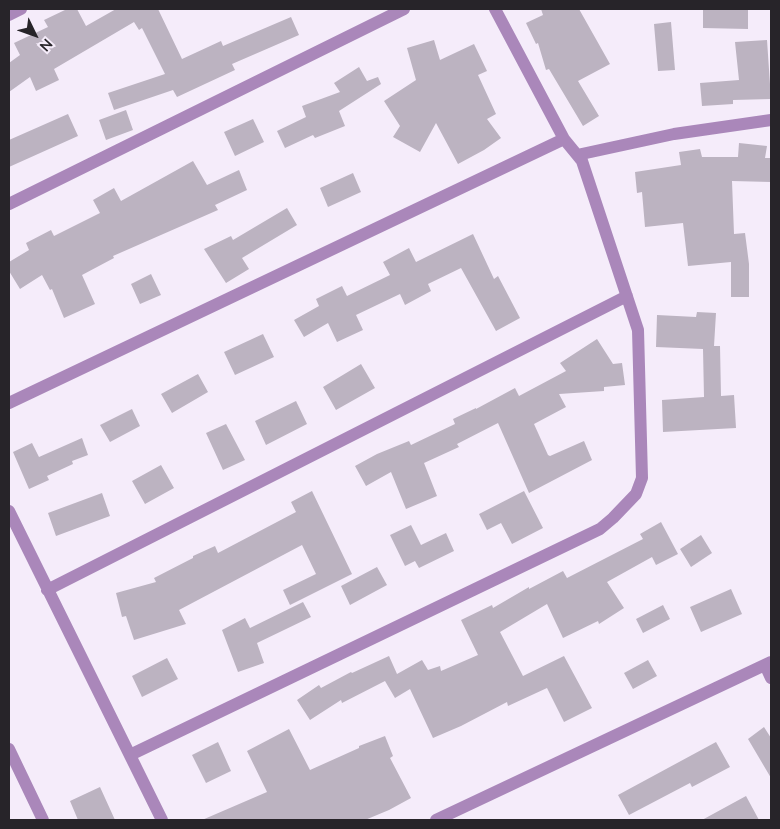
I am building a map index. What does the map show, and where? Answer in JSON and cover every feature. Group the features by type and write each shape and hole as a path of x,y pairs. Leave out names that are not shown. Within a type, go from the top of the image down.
{"street":[{"path":"9,15 21,9"},
{"path":"9,204 404,9"},
{"path":"130,755 600,529 636,494 642,478 638,330 587,172 582,161 564,139 495,9"},
{"path":"577,155 674,134 771,120"},
{"path":"9,403 564,139"},
{"path":"47,590 627,296"},
{"path":"9,511 162,820"},
{"path":"436,820 768,663 771,678"},
{"path":"9,749 15,777 43,820"}],"building":[{"path":"67,9 77,9 86,26 116,9 158,9 182,59 221,41 223,46 291,17 299,35 232,64 235,70 177,97 173,90 114,110 108,93 165,74 142,28 139,30 134,22 54,69 59,80 36,91 30,77 9,92 9,63 20,55 14,43 48,27 44,20"},
{"path":"541,9 579,9 610,64 578,81 599,116 583,126 549,69 546,70 538,43 536,44 526,23 543,15"},
{"path":"703,9 748,9 748,29 703,28"},
{"path":"671,22 675,70 658,71 654,24"},
{"path":"434,40 440,60 474,44 487,71 478,75 496,114 487,119 501,138 458,164 436,123 420,152 393,137 400,126 384,101 416,80 407,48"},
{"path":"767,40 771,99 733,100 733,104 702,106 700,83 739,80 735,42"},
{"path":"359,67 367,81 378,77 381,84 339,111 345,126 315,138 313,135 285,148 277,131 306,117 302,106 340,92 334,83"},
{"path":"126,110 133,130 106,140 99,120"},
{"path":"68,114 78,136 9,167 9,140"},
{"path":"253,119 264,142 235,156 224,132"},
{"path":"739,143 767,146 765,158 771,158 771,182 732,181 734,234 745,233 749,264 749,297 731,297 731,262 688,266 683,223 645,227 642,192 637,193 635,172 681,165 679,152 700,149 702,157 738,157"},
{"path":"193,161 207,185 239,170 247,190 215,205 218,210 113,256 114,258 82,275 95,304 64,318 52,289 50,290 42,275 20,289 9,271 9,262 29,250 26,243 51,230 54,236 100,213 93,200 114,188 121,201"},
{"path":"353,173 361,192 328,207 320,188"},
{"path":"287,208 297,225 242,258 249,269 226,283 204,249 231,236 233,240"},
{"path":"473,234 494,279 498,276 520,318 496,331 461,268 428,284 431,291 405,305 400,294 356,315 363,330 337,342 328,323 304,337 294,320 319,306 316,299 342,286 347,296 390,275 383,262 409,248 416,262"},
{"path":"151,274 161,295 140,304 131,284"},
{"path":"697,312 716,313 714,346 720,346 721,396 734,395 736,428 663,432 662,400 704,397 703,349 656,347 657,315 696,317"},
{"path":"263,334 274,357 235,375 224,352"},
{"path":"597,339 613,364 622,363 625,385 604,387 604,391 559,394 566,407 534,424 548,455 550,456 584,441 592,460 529,493 498,423 457,444 459,447 424,463 437,496 406,509 391,472 366,486 355,466 377,454 409,441 411,445 455,424 453,419 515,388 519,396 566,371 560,363"},
{"path":"361,364 375,388 336,410 323,387"},
{"path":"198,374 208,392 172,413 161,394"},
{"path":"296,401 307,424 266,445 255,421"},
{"path":"132,409 140,426 110,442 100,425"},
{"path":"226,424 245,460 223,470 206,433"},
{"path":"82,438 88,455 72,461 73,464 47,476 49,480 29,489 13,452 32,443 39,457"},
{"path":"161,465 174,488 145,504 132,481"},
{"path":"312,491 352,574 290,605 283,590 316,574 302,545 179,610 186,624 134,640 126,616 122,617 116,593 156,582 154,578 215,546 218,553 296,512 291,502"},
{"path":"524,491 543,528 512,544 501,523 487,530 479,514"},
{"path":"102,493 110,516 56,536 48,513"},
{"path":"661,522 678,554 656,565 652,557 607,582 624,608 599,624 598,621 563,638 547,604 500,632 523,676 564,656 592,708 564,722 547,688 508,706 507,702 433,738 410,689 395,698 385,681 342,703 341,700 310,720 297,700 319,685 321,688 351,672 389,656 397,674 422,660 428,670 440,666 441,671 478,655 461,620 492,605 493,608 529,587 529,589 563,571 567,578 643,539 640,534"},
{"path":"411,525 421,545 446,533 454,551 419,568 415,561 405,566 390,535"},
{"path":"701,535 712,553 691,567 680,549"},
{"path":"377,567 387,585 350,605 341,586"},
{"path":"731,589 742,614 701,632 690,607"},
{"path":"303,602 311,617 257,643 264,663 238,672 222,630 245,618 250,628"},
{"path":"663,605 670,619 643,633 636,619"},
{"path":"167,658 178,679 142,697 132,676"},
{"path":"648,660 657,676 633,689 624,673"},
{"path":"764,727 771,738 771,778 748,739"},
{"path":"289,729 310,770 359,748 359,746 385,736 393,756 390,758 411,798 365,820 202,820 267,792 247,751"},
{"path":"218,742 231,771 206,783 192,755"},
{"path":"716,742 730,767 692,787 690,783 629,815 618,795"},
{"path":"100,787 115,820 78,820 70,801"},
{"path":"746,796 759,820 702,820"}]}
